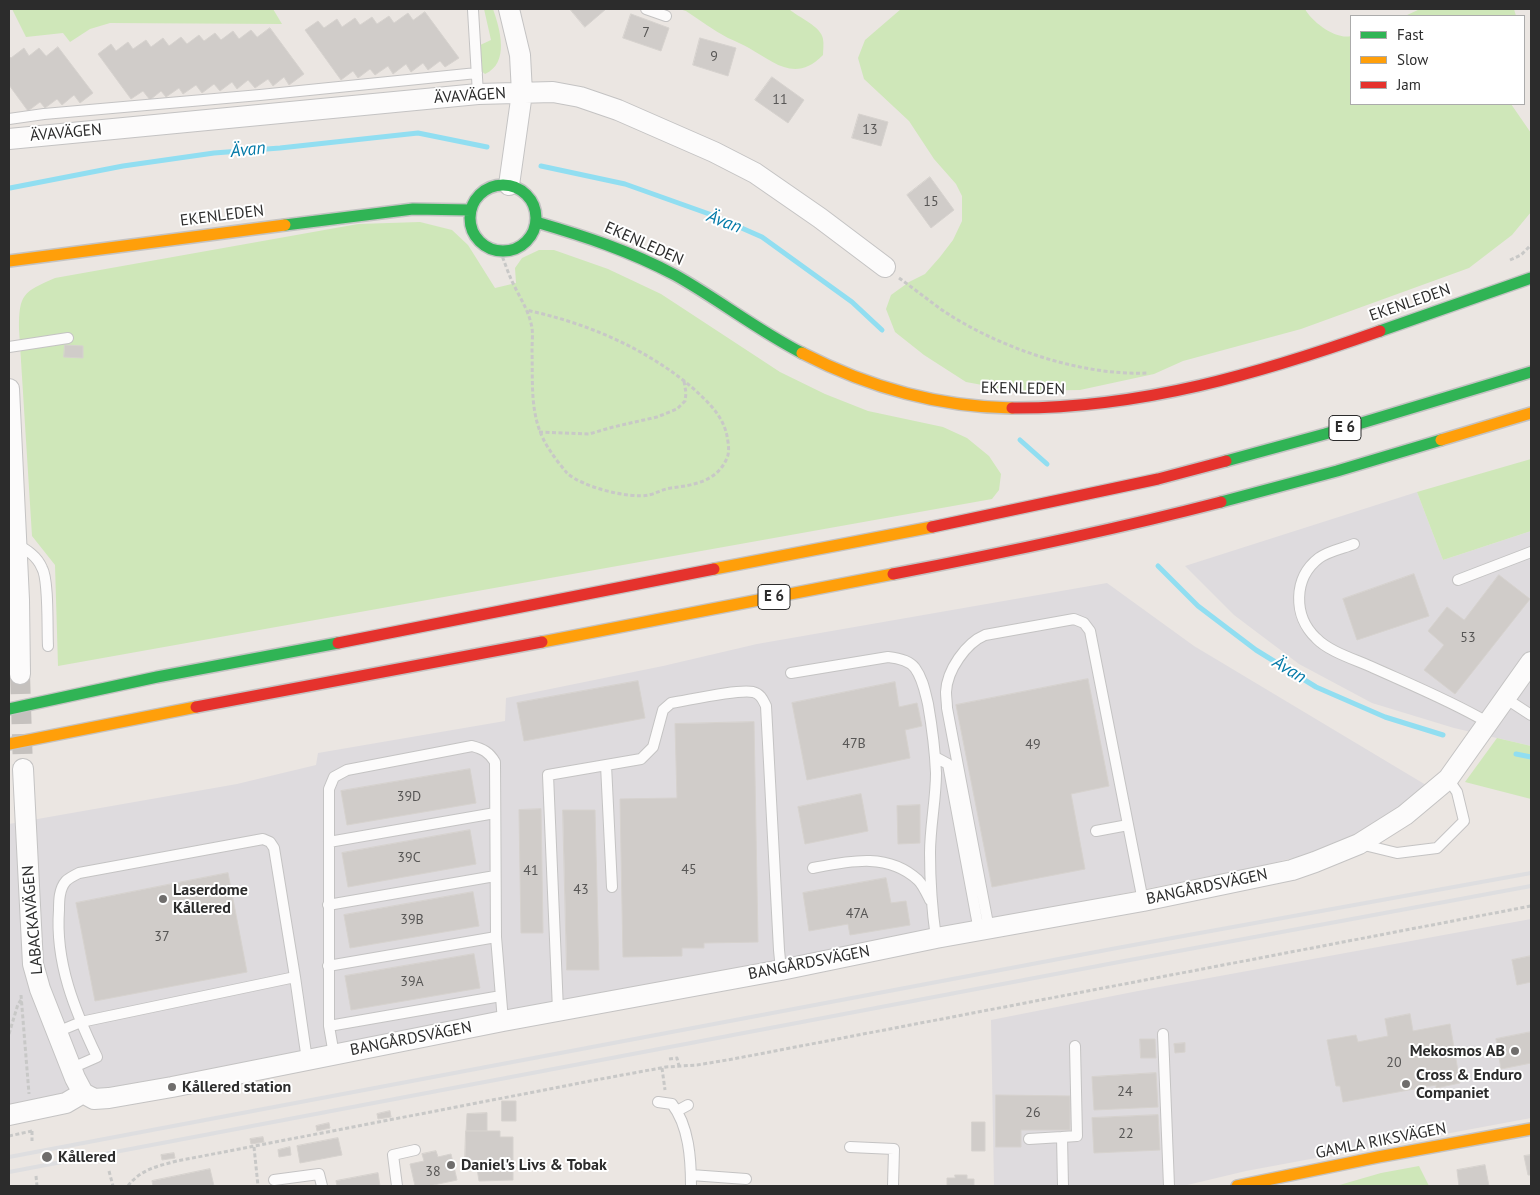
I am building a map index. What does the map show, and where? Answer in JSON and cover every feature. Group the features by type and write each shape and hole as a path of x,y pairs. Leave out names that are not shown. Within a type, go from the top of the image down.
{"main road":[{"path":"509,185 522,191 532,201 536,222 534,232 524,244 511,250 500,251 491,249 477,238 470,220 471,210 485,190 493,186 509,185"},
{"name":"EKENLEDEN","path":"9,261 367,214 413,209 471,210"},
{"name":"EKENLEDEN","path":"536,222 599,240 641,258 677,276 758,328 798,351 864,381 907,395 944,402 992,407 1035,408 1123,401 1148,398 1221,382 1284,364 1531,278"},
{"name":"E 6","path":"9,709 157,677 981,517 1158,479 1334,432 1531,372"},
{"name":"E 6","path":"9,744 161,713 455,659 1001,553 1166,516 1337,471 1531,413"},
{"name":"GAMLA RIKSVÄGEN","path":"1237,1186 1378,1157 1531,1129"}],"street":[{"path":"509,9 520,55 522,92 509,185"},
{"name":"ÄVAVÄGEN","path":"9,139 478,94 554,92 580,97 618,110 714,152 755,173 790,196 885,267"},
{"path":"9,390 16,544 14,606 20,674"},
{"name":"BANGÅRDSVÄGEN","path":"83,1093 94,1099 110,1098 172,1087 558,1010 781,970 1068,913 1143,901 1292,870 1359,844 1404,814 1448,779 1531,662"},
{"name":"LABACKAVÄGEN","path":"23,769 34,964 40,989 83,1093"},
{"path":"9,1114 66,1103 83,1093"}],"lane":[{"path":"646,9 666,16"},
{"path":"473,10 478,94"},
{"path":"9,119 44,114 477,73"},
{"path":"9,347 68,338"},
{"path":"16,544 30,552 44,573 48,646"},
{"path":"1354,544 1320,557 1308,569 1301,581 1299,597 1302,617 1316,638 1335,651 1454,704 1488,722"},
{"path":"1458,580 1531,552"},
{"path":"984,930 946,691 950,673 966,648 976,639 986,635 1059,621 1074,619 1084,623 1090,631 1143,901"},
{"path":"791,673 888,657 907,661 921,677 932,725 936,774 930,852 931,900 936,938"},
{"path":"558,1010 548,775 641,759 653,747 663,710 671,704 738,692 754,692 762,697 766,706 778,950 781,970"},
{"path":"1505,698 1531,715"},
{"path":"334,1055 329,1026 329,789 334,777 347,770 472,746 482,749 491,755 495,762 496,937 502,1021"},
{"path":"935,757 948,764 984,930"},
{"path":"606,765 612,887"},
{"path":"1359,844 1397,853 1436,848 1464,821 1457,792 1448,779"},
{"path":"329,842 495,813"},
{"path":"1096,831 1128,825"},
{"path":"72,1068 97,1057 81,1022 64,975 59,945 58,921 60,893 66,881 79,873 262,838 270,842 274,848 307,1060"},
{"path":"813,868 855,860 886,862 902,869 918,880 931,900"},
{"path":"328,905 495,876"},
{"path":"328,966 496,937"},
{"path":"57,1032 81,1022 295,977"},
{"path":"329,1026 501,996"},
{"path":"1163,1034 1169,1186"},
{"path":"1028,1139 1077,1136 1075,1046"},
{"path":"662,1102 672,1104 684,1128 688,1144 691,1186"},
{"path":"677,1111 688,1106"},
{"path":"1062,1137 1062,1186"},
{"path":"850,1147 894,1149 893,1186"},
{"path":"397,1186 394,1155 415,1150"},
{"path":"274,1180 319,1174 322,1186"},
{"path":"691,1175 746,1180"}],"path":[{"path":"1505,263 1521,254 1531,245"},
{"path":"500,251 532,328 534,415 539,432 568,474 591,486 618,495 648,495 668,488 688,486 708,480 720,469 728,456 725,428 716,412 683,380 654,359 616,340 572,322 526,310"},
{"path":"885,267 943,310 1007,344 1044,359 1110,371 1152,372"},
{"path":"539,432 589,434 657,417 677,409 685,401 686,392 683,380"},
{"path":"128,1186 138,1175 154,1164 254,1147 662,1068 733,1059 1531,906"},
{"path":"9,1034 18,1004 22,1000"},
{"path":"669,1059 677,1058 679,1066"},
{"path":"662,1068 662,1102"},
{"path":"31,1126 32,1141"},
{"path":"9,1136 32,1131"},
{"path":"254,1147 258,1186"},
{"path":"109,1171 113,1186"},
{"path":"36,1176 37,1186"}],"shaded area":[{"path":"1417,492 1443,560 1531,531 1531,746 1454,728 1372,703 1299,664 1234,615 1185,566"},
{"path":"1107,583 1194,646 1426,785 1399,807 1359,834 1314,853 1260,866 957,927 9,1111 9,824 237,784 316,765 318,753 505,721 506,698 663,666 757,644"},
{"path":"1531,919 1531,1118 1246,1171 1183,1186 994,1186 991,1020"}],"green space":[{"path":"12,9 273,9 282,24 110,23 90,29 70,42 63,33 26,37"},
{"path":"484,9 493,9 501,45 498,62 493,69 485,74 479,69 478,46 491,40"},
{"path":"679,9 789,9 809,22 821,34 823,39 823,55 804,68 786,68 728,38 686,11"},
{"path":"901,9 1305,9 1325,29 1338,35 1350,36 1350,105 1512,105 1531,133 1531,212 1512,235 1469,268 1301,329 1183,361 1154,374 1080,390 1015,391 966,382 924,355 895,332 886,309 891,295 909,282 925,274 953,240 962,221 962,196 956,184 934,159 909,121 864,79 858,58 865,40"},
{"path":"1420,9 1514,9 1516,15 1407,15"},
{"path":"420,222 452,230 468,245 495,288 516,283 515,268 522,258 539,250 554,250 608,269 661,294 780,372 825,394 868,411 943,427 967,438 989,456 1001,474 999,490 992,499 58,666 55,565 32,536 19,329 20,308 25,296 36,287 55,278 358,224"},
{"path":"1531,459 1531,531 1443,560 1417,492"},
{"path":"1497,738 1531,746 1531,799 1465,782"},
{"path":"1419,1166 1429,1186 1336,1186 1381,1173"}],"building":[{"path":"570,9 606,9 585,27"},
{"path":"425,12 459,58 445,67 440,61 428,70 423,63 411,72 406,64 393,74 388,66 375,75 370,69 358,78 353,71 341,80 305,30 318,21 324,28 337,19 342,27 355,18 360,25 372,17 377,24 389,16 394,23 408,13 413,20"},
{"path":"631,14 669,28 661,51 623,38"},
{"path":"270,28 304,74 289,85 284,77 273,86 268,79 255,88 248,80 237,89 232,82 220,91 214,84 202,93 196,85 183,94 179,88 166,97 161,91 150,100 143,91 131,99 98,54 111,44 116,51 128,42 133,49 146,40 151,47 163,38 169,46 181,37 187,44 199,35 204,41 215,33 221,40 233,31 239,39 251,30 257,37"},
{"path":"700,38 736,48 728,76 693,65"},
{"path":"58,47 93,93 80,103 74,95 62,105 57,99 45,108 40,102 28,111 9,85 9,56 11,58 24,48 29,56 39,48 46,56"},
{"path":"772,77 804,100 788,123 755,100"},
{"path":"859,114 888,122 881,146 852,138"},
{"path":"930,177 954,210 931,228 907,195"},
{"path":"65,345 83,346 83,358 64,357"},
{"path":"1414,574 1429,616 1357,640 1343,599"},
{"path":"1499,575 1530,599 1455,694 1424,670 1444,645 1428,631 1447,607 1464,620"},
{"path":"1088,679 1109,786 1071,794 1085,869 992,887 956,705"},
{"path":"638,681 645,718 524,741 517,703"},
{"path":"895,682 899,707 917,703 922,726 905,730 910,758 807,780 792,703"},
{"path":"754,722 758,942 704,943 704,948 682,948 682,956 623,957 620,799 677,798 675,724"},
{"path":"470,769 476,803 347,825 341,791"},
{"path":"861,794 868,831 805,844 798,807"},
{"path":"920,805 920,843 898,844 897,806"},
{"path":"541,809 543,933 521,933 519,810"},
{"path":"563,810 595,810 599,970 567,970"},
{"path":"470,830 476,864 348,887 342,853"},
{"path":"228,873 247,972 95,1001 76,903"},
{"path":"886,878 891,903 906,901 910,925 850,935 848,924 809,931 803,893"},
{"path":"473,892 479,926 350,948 344,915"},
{"path":"474,954 480,988 351,1010 345,976"},
{"path":"1531,956 1531,982 1517,985 1512,960"},
{"path":"1410,1014 1413,1031 1450,1024 1460,1083 1436,1088 1436,1085 1343,1102 1340,1086 1336,1086 1327,1040 1356,1035 1358,1042 1388,1036 1385,1019"},
{"name":"Mekosmos AB","path":"1531,1032 1531,1063 1501,1069 1496,1039"},
{"path":"1140,1039 1155,1039 1156,1058 1141,1058"},
{"path":"1185,1043 1185,1052 1175,1053 1174,1044"},
{"path":"1156,1073 1158,1107 1094,1110 1092,1077"},
{"path":"996,1095 1070,1096 1070,1130 1021,1130 1021,1147 996,1147"},
{"path":"502,1101 516,1101 516,1121 502,1121"},
{"path":"390,1111 391,1117 378,1119 377,1114"},
{"path":"487,1113 487,1131 466,1131 467,1114"},
{"path":"1158,1115 1160,1150 1094,1153 1092,1118"},
{"path":"972,1122 985,1122 985,1151 972,1151"},
{"path":"329,1123 330,1128 317,1131 316,1126"},
{"path":"466,1131 500,1131 500,1137 513,1137 513,1180 479,1181 476,1162 465,1161"},
{"path":"263,1137 264,1142 251,1144 250,1139"},
{"path":"338,1138 342,1155 300,1163 297,1146"},
{"path":"290,1147 291,1155 279,1157 278,1150"},
{"path":"436,1151 438,1157 451,1154 457,1180 429,1186 415,1186 410,1164 424,1161 422,1154"},
{"path":"174,1153 175,1158 162,1160 161,1155"},
{"path":"1531,1155 1531,1175 1528,1175 1524,1156"},
{"path":"1485,1165 1489,1186 1459,1186 1457,1170"},
{"path":"210,1169 214,1186 153,1186 152,1181"},
{"path":"378,1173 380,1186 337,1186 336,1181"},
{"path":"955,1175 967,1175 967,1179 974,1179 974,1186 947,1186 947,1178 955,1178"}],"waterway":[{"name":"Ävan","path":"10,188 123,166 214,153 418,133 487,147"},
{"name":"Ävan","path":"541,166 625,184 712,215 762,237 852,302 882,330"},
{"name":"Ävan","path":"1020,440 1047,464"},
{"name":"Ävan","path":"1158,566 1198,606 1256,650 1316,687 1385,717 1443,735"},
{"name":"Ävan","path":"1516,754 1531,757"}],"tunnel":[{"path":"20,674 23,769"}],"railway":[{"path":"9,1157 1117,948 1531,873"},
{"path":"9,1172 1531,886"}],"traffic: fast":[{"path":"503,185 516,187 526,195 534,205 536,218 534,231 526,241 516,249 503,251 490,249 480,241 472,231 470,218 472,205 480,195 490,187 503,185"},
{"path":"285,225 413,209 471,210"},
{"path":"536,222 607,245 658,266 691,284 802,353"},
{"path":"1380,331 1531,278"},
{"path":"1226,461 1325,434 1531,372"},
{"path":"1221,502 1337,471 1441,440"},
{"path":"9,709 157,677 338,643"}],"traffic: slow":[{"path":"9,261 285,225"},
{"path":"802,353 852,376 904,393 957,404 1012,408"},
{"path":"1441,440 1531,413"},
{"path":"714,569 932,527"},
{"path":"542,642 893,574"},
{"path":"9,744 196,707"},
{"path":"1237,1186 1378,1157 1531,1129"}],"traffic: jam":[{"path":"1012,408 1060,407 1107,402 1199,386 1290,361 1380,331"},
{"path":"932,527 1158,479 1226,461"},
{"path":"893,574 1058,541 1221,502"},
{"path":"338,643 714,569"},
{"path":"196,707 542,642"}],"place":[{"name":"Laserdome Kållered","path":"163,899"},
{"name":"Mekosmos AB","path":"1515,1051"},
{"name":"Cross & Enduro Companiet","path":"1406,1084"},
{"name":"Kållered station","path":"172,1087"},
{"name":"Kållered","path":"47,1157"},
{"name":"Daniel's Livs & Tobak","path":"451,1165"}]}
